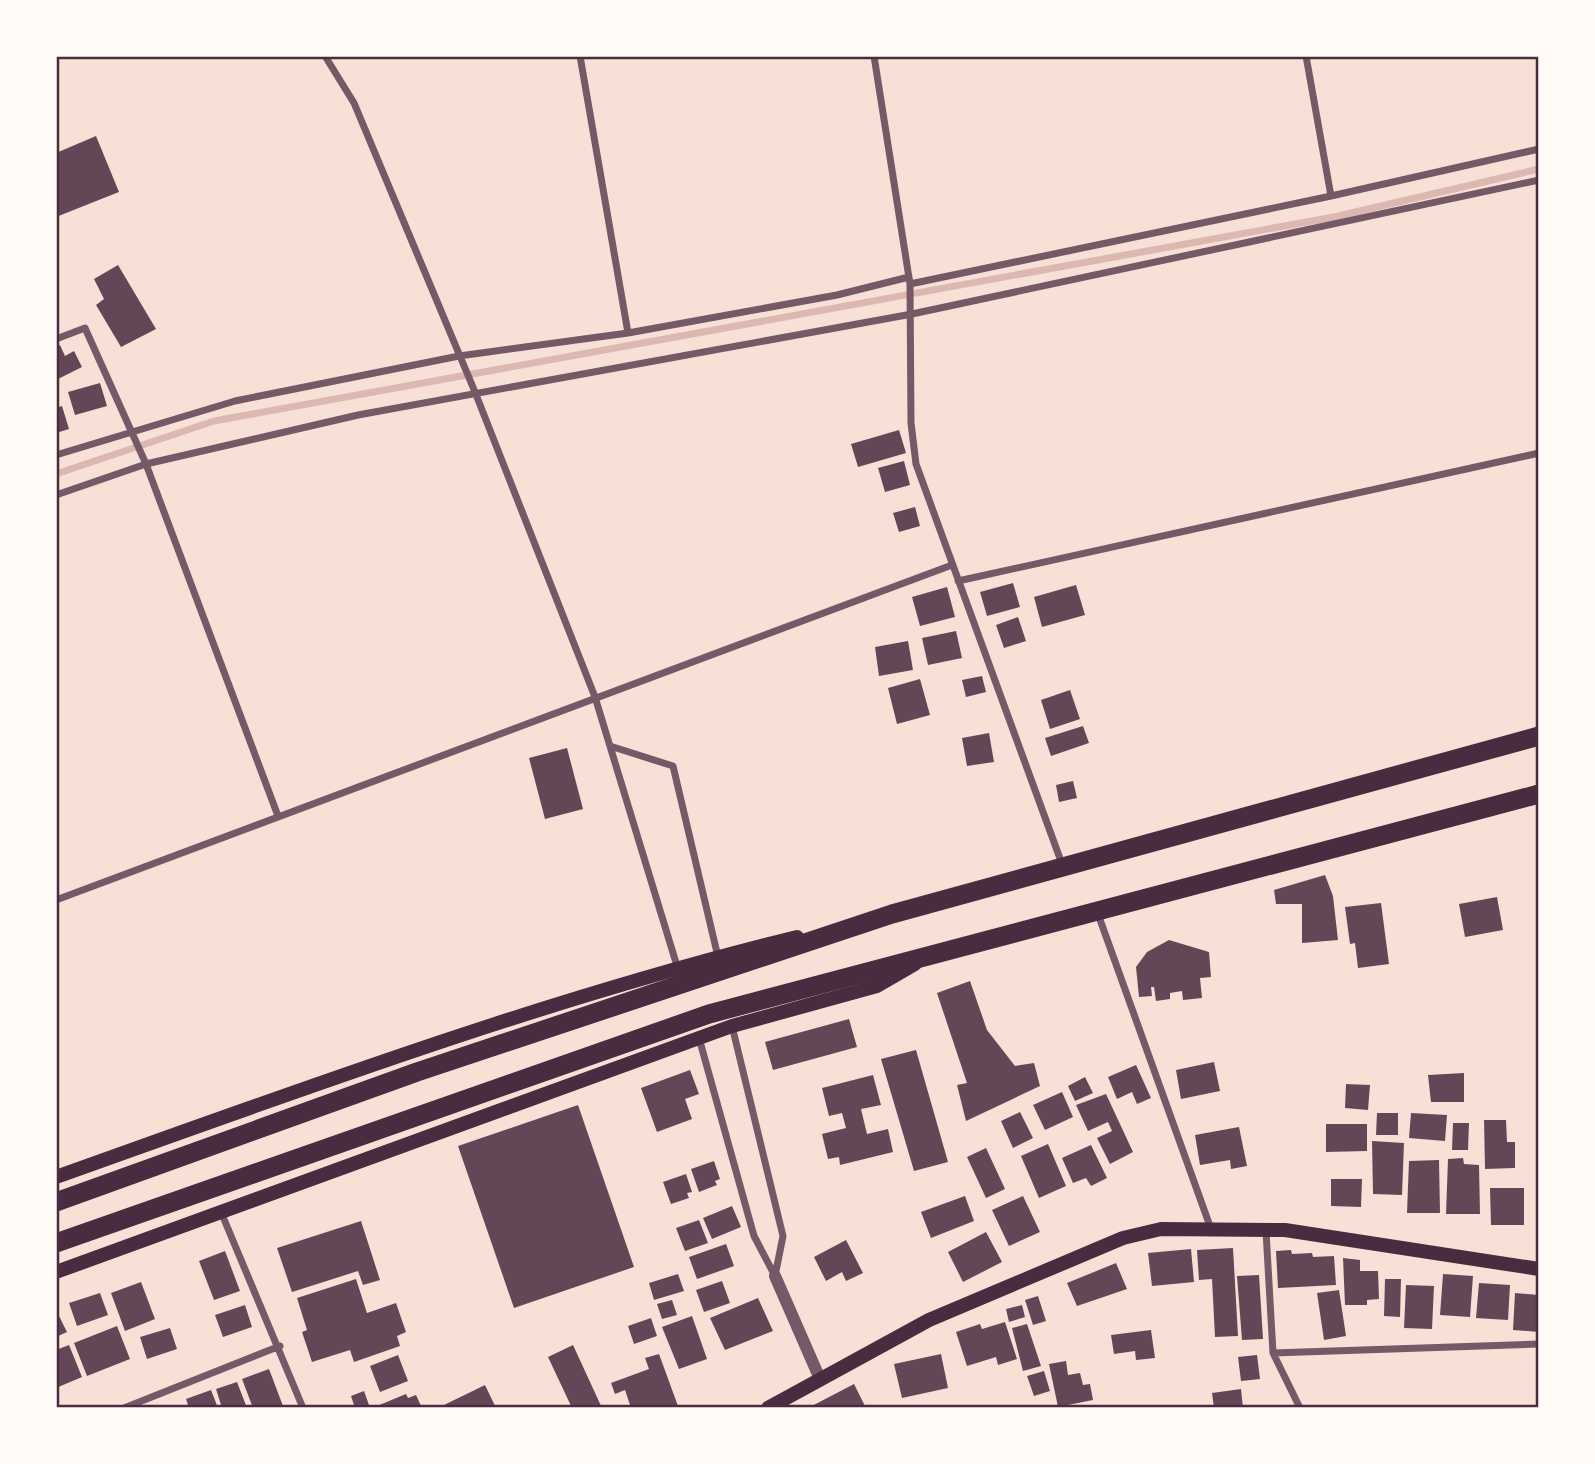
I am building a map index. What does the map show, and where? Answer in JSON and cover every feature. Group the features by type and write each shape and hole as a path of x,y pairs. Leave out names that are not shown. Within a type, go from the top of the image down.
{"highway":[{"path":"56,1202 417,1072 898,912 1539,736"},
{"path":"56,1242 709,1014 937,951 1539,794"}],"main road":[{"path":"56,1177 292,1093 677,967 898,912"},
{"path":"56,1272 220,1210 732,1026 877,986 937,951"},
{"path":"768,1408 929,1320 1124,1238 1161,1229 1266,1230 1324,1235 1539,1269"}],"street":[{"path":"325,56 354,103 475,392 596,696 677,967"},
{"path":"580,56 628,333"},
{"path":"874,56 910,281 911,423 916,464 1062,865"},
{"path":"1306,56 1331,196"},
{"path":"56,456 235,401 461,359 837,296 1331,196 1539,149"},
{"path":"56,495 145,461 274,433 475,392 912,314 1539,180"},
{"path":"56,339 85,328 145,461 278,816"},
{"path":"958,581 1539,453"},
{"path":"56,900 952,565"},
{"path":"610,746 673,766 718,957"},
{"path":"1097,910 1211,1230"},
{"path":"732,1026 783,1236 775,1276"},
{"path":"698,1038 754,1236 775,1276 820,1379"},
{"path":"220,1210 280,1346 303,1408"},
{"path":"1266,1230 1273,1353 1300,1408"},
{"path":"1273,1353 1539,1344"},
{"path":"124,1408 280,1346"}],"building":[{"path":"96,136 119,192 56,217 56,153"},
{"path":"118,265 156,329 121,347 96,305 104,299 94,279"},
{"path":"60,345 65,356 74,351 82,367 56,380 56,347"},
{"path":"100,383 107,406 75,415 68,392"},
{"path":"62,406 69,429 56,433 56,408"},
{"path":"899,430 906,453 858,467 851,444"},
{"path":"904,461 910,485 885,492 878,468"},
{"path":"915,507 920,526 899,532 893,513"},
{"path":"1013,583 1020,607 987,616 980,592"},
{"path":"1076,585 1085,615 1042,627 1034,597"},
{"path":"947,587 955,617 920,626 912,597"},
{"path":"1018,617 1026,641 1004,648 996,625"},
{"path":"956,631 962,658 928,665 922,638"},
{"path":"908,641 913,670 879,676 875,647"},
{"path":"982,676 986,692 966,697 962,680"},
{"path":"920,679 930,715 897,724 888,688"},
{"path":"1070,690 1080,719 1050,729 1041,700"},
{"path":"1083,726 1089,743 1051,756 1045,738"},
{"path":"989,733 994,762 967,766 962,738"},
{"path":"567,748 583,809 545,819 529,758"},
{"path":"1073,781 1077,798 1059,802 1056,785"},
{"path":"1325,875 1333,896 1338,940 1302,943 1302,904 1276,904 1274,890"},
{"path":"1497,897 1503,930 1465,937 1459,904"},
{"path":"1381,903 1389,964 1358,968 1355,943 1350,944 1345,907"},
{"path":"1169,940 1209,952 1211,977 1200,978 1202,998 1183,1000 1182,991 1170,993 1170,999 1156,1001 1154,987 1151,987 1152,996 1139,997 1136,967 1147,952"},
{"path":"970,981 987,1030 1015,1066 1034,1063 1040,1086 966,1121 957,1085 967,1083 937,993"},
{"path":"849,1019 857,1047 773,1070 765,1042"},
{"path":"916,1050 948,1162 914,1171 881,1059"},
{"path":"1214,1062 1220,1091 1181,1099 1176,1070"},
{"path":"1136,1065 1151,1098 1137,1104 1132,1092 1117,1099 1108,1077"},
{"path":"690,1070 699,1094 685,1099 692,1119 657,1132 641,1088"},
{"path":"1464,1073 1464,1102 1431,1102 1428,1075"},
{"path":"873,1075 881,1105 861,1109 867,1134 888,1129 893,1152 840,1165 839,1157 828,1159 822,1134 846,1128 842,1113 829,1116 822,1088"},
{"path":"1085,1077 1093,1093 1075,1101 1068,1086"},
{"path":"1346,1084 1370,1085 1368,1110 1345,1108"},
{"path":"1062,1092 1073,1117 1045,1130 1033,1105"},
{"path":"1106,1094 1133,1152 1110,1164 1097,1138 1112,1131 1108,1122 1088,1131 1076,1105"},
{"path":"578,1105 634,1267 514,1308 458,1146"},
{"path":"1020,1112 1033,1138 1013,1148 1001,1121"},
{"path":"1377,1113 1398,1113 1398,1135 1376,1135"},
{"path":"1411,1113 1447,1115 1445,1141 1409,1138"},
{"path":"1484,1120 1506,1120 1507,1142 1515,1142 1515,1168 1485,1169"},
{"path":"1453,1123 1469,1123 1468,1150 1452,1150"},
{"path":"1326,1124 1367,1124 1367,1151 1326,1152"},
{"path":"1239,1127 1247,1166 1231,1169 1230,1160 1200,1165 1195,1135"},
{"path":"1372,1141 1404,1143 1402,1195 1373,1194"},
{"path":"1048,1144 1066,1186 1039,1198 1021,1156"},
{"path":"1091,1145 1107,1178 1091,1186 1086,1178 1073,1183 1062,1158"},
{"path":"986,1148 1005,1189 986,1198 967,1157"},
{"path":"1463,1158 1464,1164 1479,1165 1480,1214 1446,1214 1448,1159"},
{"path":"1439,1160 1440,1213 1407,1213 1409,1161"},
{"path":"714,1161 720,1179 715,1181 717,1185 699,1192 691,1169"},
{"path":"686,1174 692,1192 687,1193 689,1198 671,1204 663,1182"},
{"path":"1331,1179 1362,1179 1361,1207 1331,1206"},
{"path":"1490,1188 1524,1188 1524,1225 1491,1225"},
{"path":"965,1196 974,1221 931,1238 921,1212"},
{"path":"1023,1196 1040,1232 1009,1246 992,1210"},
{"path":"732,1206 741,1227 712,1239 703,1218"},
{"path":"699,1220 708,1243 685,1251 676,1228"},
{"path":"361,1221 380,1280 363,1285 358,1271 292,1292 277,1248"},
{"path":"986,1232 1002,1262 963,1282 948,1252"},
{"path":"846,1240 863,1273 846,1281 842,1272 826,1281 814,1257"},
{"path":"726,1244 734,1266 697,1279 689,1257"},
{"path":"1233,1248 1238,1336 1215,1337 1212,1279 1199,1280 1197,1250"},
{"path":"1191,1249 1194,1282 1152,1286 1148,1253"},
{"path":"1291,1250 1292,1254 1312,1253 1313,1257 1334,1256 1336,1285 1278,1288 1276,1251"},
{"path":"225,1251 240,1291 214,1300 199,1261"},
{"path":"1343,1258 1360,1260 1360,1271 1378,1271 1379,1299 1367,1300 1367,1305 1345,1305"},
{"path":"1116,1263 1127,1289 1077,1306 1067,1283"},
{"path":"678,1274 684,1291 654,1300 649,1283"},
{"path":"1443,1274 1473,1276 1470,1317 1440,1315"},
{"path":"1259,1275 1263,1339 1242,1340 1237,1276"},
{"path":"356,1279 367,1313 396,1303 406,1332 397,1336 400,1346 354,1362 350,1350 312,1362 302,1332 307,1330 297,1298"},
{"path":"1385,1279 1401,1279 1400,1317 1384,1316"},
{"path":"722,1281 730,1303 704,1312 696,1290"},
{"path":"141,1282 155,1319 125,1331 111,1293"},
{"path":"1479,1283 1510,1285 1508,1320 1476,1318"},
{"path":"1406,1285 1434,1286 1432,1329 1404,1328"},
{"path":"1339,1290 1346,1336 1324,1340 1317,1293"},
{"path":"100,1293 108,1315 77,1326 69,1303"},
{"path":"1515,1293 1539,1295 1539,1332 1513,1330"},
{"path":"1038,1296 1046,1321 1033,1325 1025,1300"},
{"path":"758,1298 773,1331 725,1350 710,1318"},
{"path":"672,1300 677,1315 662,1319 657,1304"},
{"path":"245,1305 252,1327 223,1337 215,1315"},
{"path":"1022,1305 1025,1317 1009,1322 1006,1309"},
{"path":"56,1310 67,1332 56,1337"},
{"path":"692,1316 707,1359 679,1369 662,1327"},
{"path":"651,1318 657,1336 634,1344 628,1326"},
{"path":"1005,1322 1017,1359 998,1365 996,1357 967,1366 956,1332 980,1324 982,1329"},
{"path":"1027,1324 1041,1366 1023,1371 1012,1328"},
{"path":"117,1326 130,1359 87,1376 74,1343"},
{"path":"170,1328 177,1349 147,1359 140,1337"},
{"path":"1151,1330 1155,1358 1136,1360 1135,1351 1114,1354 1111,1335"},
{"path":"69,1345 82,1377 56,1388 56,1350"},
{"path":"573,1345 602,1408 572,1408 548,1357"},
{"path":"659,1354 678,1406 631,1408 625,1390 615,1394 611,1383 649,1369 645,1358"},
{"path":"941,1354 948,1388 902,1398 894,1364"},
{"path":"398,1355 408,1381 380,1392 370,1366"},
{"path":"1257,1355 1260,1379 1241,1381 1238,1357"},
{"path":"1066,1361 1068,1375 1080,1373 1083,1385 1090,1384 1093,1400 1058,1407 1049,1364"},
{"path":"269,1369 283,1406 253,1408 242,1379"},
{"path":"1044,1371 1050,1391 1034,1396 1027,1376"},
{"path":"237,1382 247,1408 222,1408 216,1389"},
{"path":"854,1384 866,1408 808,1408"},
{"path":"485,1385 496,1408 445,1408 444,1405"},
{"path":"1241,1389 1243,1408 1214,1408 1212,1393"},
{"path":"211,1390 218,1408 189,1408 186,1399"},
{"path":"364,1391 370,1408 355,1408 351,1396"},
{"path":"406,1394 408,1398 416,1395 422,1408 372,1408"}],"waterway":[{"path":"56,474 214,421 1334,217 1539,169"}]}
